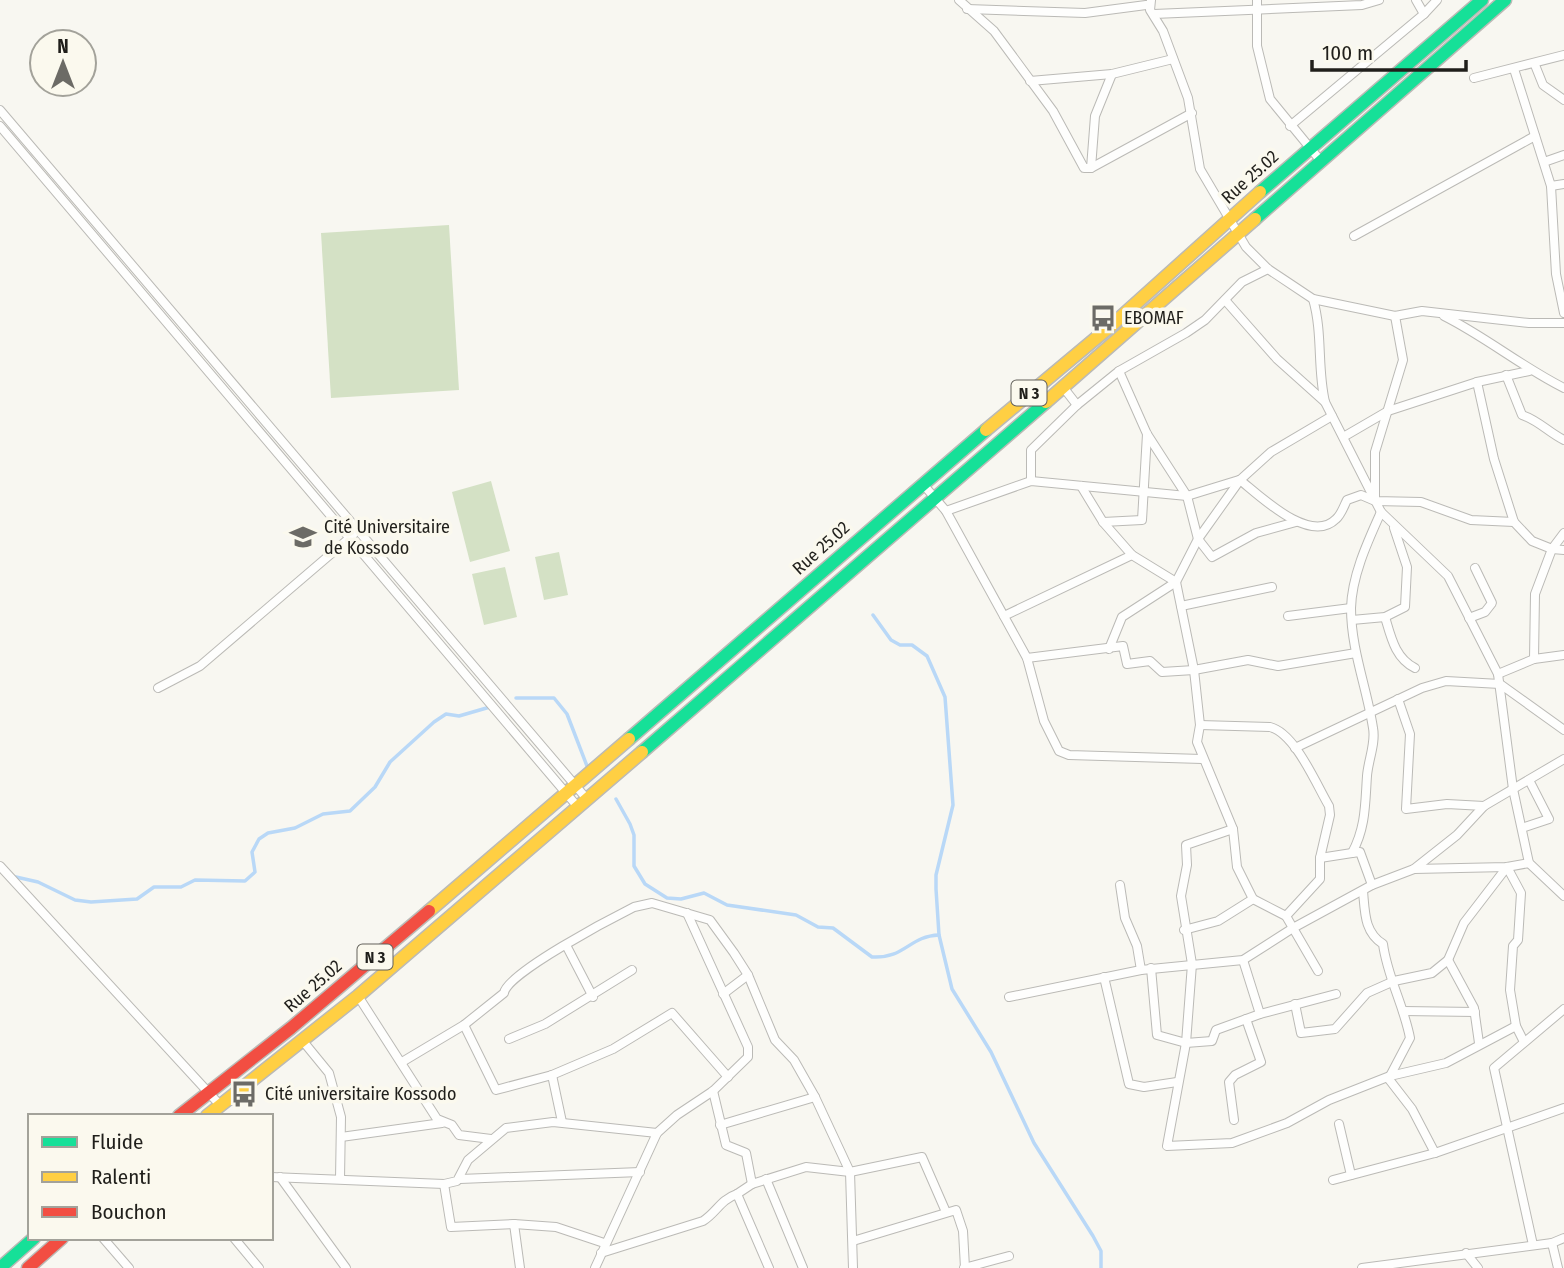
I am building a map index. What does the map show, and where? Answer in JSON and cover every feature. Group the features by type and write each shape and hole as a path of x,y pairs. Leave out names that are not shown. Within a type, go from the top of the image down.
{"main road":[{"name":"Rue 25.02","path":"182,1114 291,1028 766,622 922,483 1112,324 1482,0"},
{"name":"N 3","path":"209,1114 358,996 935,499 1505,0"},
{"path":"0,1268 32,1240"},
{"path":"28,1268 60,1240"}],"street":[{"path":"959,0 994,31 1053,111 1082,165 1091,168 1192,113"},
{"path":"967,9 1085,13 1149,6 1296,3 1362,5 1379,0"},
{"path":"1416,0 1424,14"},
{"path":"1290,126 1424,14 1437,0"},
{"path":"1256,5 1257,46 1266,89 1273,105 1320,160"},
{"path":"1149,6 1173,59 1192,113 1200,169 1238,235 1268,269 1313,299 1395,316 1422,311 1564,323"},
{"path":"1474,78 1535,65 1564,55"},
{"path":"1030,81 1112,74 1173,59"},
{"path":"1535,65 1543,85 1564,100"},
{"path":"1514,69 1551,186 1564,313"},
{"path":"1091,168 1096,116 1112,74"},
{"path":"0,110 358,530 570,788"},
{"path":"0,126 350,538 582,802"},
{"path":"1354,236 1535,136"},
{"path":"1544,162 1564,155"},
{"path":"1551,186 1564,184"},
{"path":"1031,481 1031,450 1077,405 1119,371 1186,333 1247,279 1268,269"},
{"path":"1313,299 1320,323 1321,387 1325,402 1345,436 1381,512 1394,528 1448,576 1498,674 1513,789 1529,863 1563,893"},
{"path":"1226,300 1276,359 1325,402"},
{"path":"1438,313 1469,329 1529,371 1564,388"},
{"path":"1375,501 1375,452 1403,360 1395,316"},
{"path":"1119,371 1147,434 1186,496 1198,539 1212,557 1256,533 1296,522"},
{"path":"1345,436 1388,411 1478,382 1529,371"},
{"path":"1506,375 1522,415 1536,419 1544,430 1564,440"},
{"path":"1478,382 1494,459 1514,522 1532,541 1552,549 1564,550"},
{"path":"1063,387 1077,405"},
{"path":"1109,649 1122,617 1176,582 1198,539 1240,480 1272,452 1332,416"},
{"path":"1103,522 1141,520 1147,434"},
{"path":"1240,480 1296,522 1310,526 1325,526 1335,520 1347,500 1361,495 1375,501 1421,502 1471,520 1514,522"},
{"path":"946,511 1031,481 1186,496 1240,480"},
{"path":"922,483 946,511 1027,658 1044,720 1056,748 1062,753 1202,759"},
{"path":"1081,486 1103,522 1132,555 1176,582 1194,670 1200,725 1197,742 1233,829 1237,867 1253,899 1286,916 1318,971"},
{"path":"1352,853 1367,810 1367,776 1374,730 1356,653 1351,608 1353,588 1366,544 1381,512"},
{"path":"1352,620 1385,617 1402,610 1406,604 1407,567 1394,528"},
{"path":"158,688 200,666 358,530"},
{"path":"1534,659 1535,594 1552,549 1564,533"},
{"path":"1004,616 1132,555"},
{"path":"1469,618 1485,612 1492,603 1475,568"},
{"path":"1181,606 1272,587"},
{"path":"1288,616 1351,608"},
{"path":"1385,617 1395,649 1405,663 1415,668"},
{"path":"1027,658 1123,646 1127,664 1150,662 1162,672 1194,670 1248,660 1278,666 1356,653"},
{"path":"1498,674 1534,659 1564,655"},
{"path":"1295,748 1442,681 1500,684 1564,730"},
{"path":"1398,699 1410,734 1406,809 1447,804 1484,806"},
{"path":"1200,725 1270,727 1286,735 1330,810 1320,858 1320,878 1286,916"},
{"path":"1009,997 1151,968 1243,960 1293,928 1372,885 1414,869 1457,835 1484,806 1564,758"},
{"path":"1522,828 1549,819 1529,780"},
{"path":"1233,829 1186,845 1187,865 1181,896 1192,964 1186,1043 1165,1143 1169,1146 1232,1143 1389,1077 1446,1062 1516,1026"},
{"path":"1320,858 1360,852 1372,885"},
{"path":"1414,869 1507,867 1529,863"},
{"path":"0,866 220,1105"},
{"path":"1295,1004 1301,1033 1335,1029 1367,993 1394,981 1432,974 1448,960 1464,923 1507,867"},
{"path":"1507,867 1521,893 1518,940 1513,946 1510,990 1516,1026 1524,1042"},
{"path":"1120,885 1125,918 1137,946 1141,970"},
{"path":"1363,891 1367,925 1373,938 1383,944 1386,964 1394,981 1410,1038 1389,1077"},
{"path":"1185,930 1218,921 1253,899"},
{"path":"402,1062 464,1025 504,993 506,986 513,980 566,945 601,923 644,903 687,913 714,923 748,975 775,1040 793,1060 815,1097 850,1172 853,1268"},
{"path":"595,1268 604,1243 657,1133 713,1091 748,1054 687,913"},
{"path":"566,945 593,998"},
{"path":"1243,960 1260,1014"},
{"path":"1448,960 1475,1012 1479,1043"},
{"path":"1151,968 1157,1035 1186,1043 1212,1041 1216,1030 1260,1014 1336,994"},
{"path":"509,1039 545,1024 593,998 632,970"},
{"path":"723,994 748,975"},
{"path":"1104,976 1129,1084 1144,1087 1177,1082"},
{"path":"358,996 442,1123"},
{"path":"1533,1245 1494,1068 1564,1009"},
{"path":"1403,1011 1475,1012"},
{"path":"464,1025 496,1090 552,1075 613,1049 672,1013 728,1077"},
{"path":"1234,1120 1229,1082 1235,1075 1261,1062 1246,1019"},
{"path":"302,1040 329,1073 341,1117 340,1179"},
{"path":"552,1075 562,1122"},
{"path":"1389,1077 1412,1110 1435,1153"},
{"path":"713,1091 726,1146 746,1153 752,1184"},
{"path":"720,1125 815,1097"},
{"path":"1333,1180 1435,1153 1564,1108"},
{"path":"460,1179 468,1160 506,1128 562,1122 657,1133"},
{"path":"341,1137 442,1123 453,1126 458,1135 491,1139"},
{"path":"1339,1124 1351,1175"},
{"path":"601,1253 703,1221 714,1214 725,1198 752,1184 806,1167 850,1172 922,1157 946,1212"},
{"path":"276,1177 444,1184 460,1179 640,1172"},
{"path":"276,1177 346,1268"},
{"path":"766,1179 803,1268"},
{"path":"444,1184 451,1227 514,1224 565,1229 604,1243"},
{"path":"737,1194 769,1268"},
{"path":"853,1241 957,1210 963,1231 965,1268 1009,1256"},
{"path":"514,1224 520,1268"},
{"path":"1362,1268 1552,1243 1564,1238"},
{"path":"105,1240 129,1268"},
{"path":"235,1240 259,1268"},
{"path":"1552,1243 1558,1268"},
{"path":"1466,1253 1478,1268"}],"green space":[{"path":"449,225 459,390 331,398 321,233"},
{"path":"491,481 510,551 470,562 452,492"},
{"path":"559,552 568,595 544,600 535,557"},
{"path":"505,567 517,617 484,625 472,574"}],"waterway":[{"path":"873,615 891,640 900,645 912,645 927,656 945,697 953,805 936,875 936,889 939,935 952,989 991,1052 1034,1143 1093,1236 1101,1251 1101,1268"},
{"path":"516,698 554,698 567,714 587,766"},
{"path":"16,877 38,882 75,900 91,902 137,899 154,887 181,887 195,880 245,881 255,872 252,852 259,839 268,833 295,828 323,814 350,811 375,787 390,762 434,722 446,714 459,716 490,707"},
{"path":"616,799 634,835 634,866 645,884 667,898 681,899 704,893 727,905 796,915 818,927 833,928 872,957 892,955 921,939 939,935"}],"traffic: fast":[{"path":"1260,192 1482,0"},
{"path":"1255,219 1505,0"},
{"path":"642,752 1046,402"},
{"path":"629,739 986,430"},
{"path":"0,1268 32,1240"}],"traffic: slow":[{"path":"986,430 1113,324 1260,192"},
{"path":"1046,402 1255,219"},
{"path":"429,911 629,739"},
{"path":"210,1114 358,996 642,752"}],"traffic: jam":[{"path":"182,1114 291,1028 429,911"},
{"path":"28,1268 60,1240"}],"place":[{"name":"EBOMAF","path":"1103,318"},
{"name":"Cité Universitaire de Kossodo","path":"303,537"},
{"name":"Cité universitaire Kossodo","path":"244,1094"}]}
